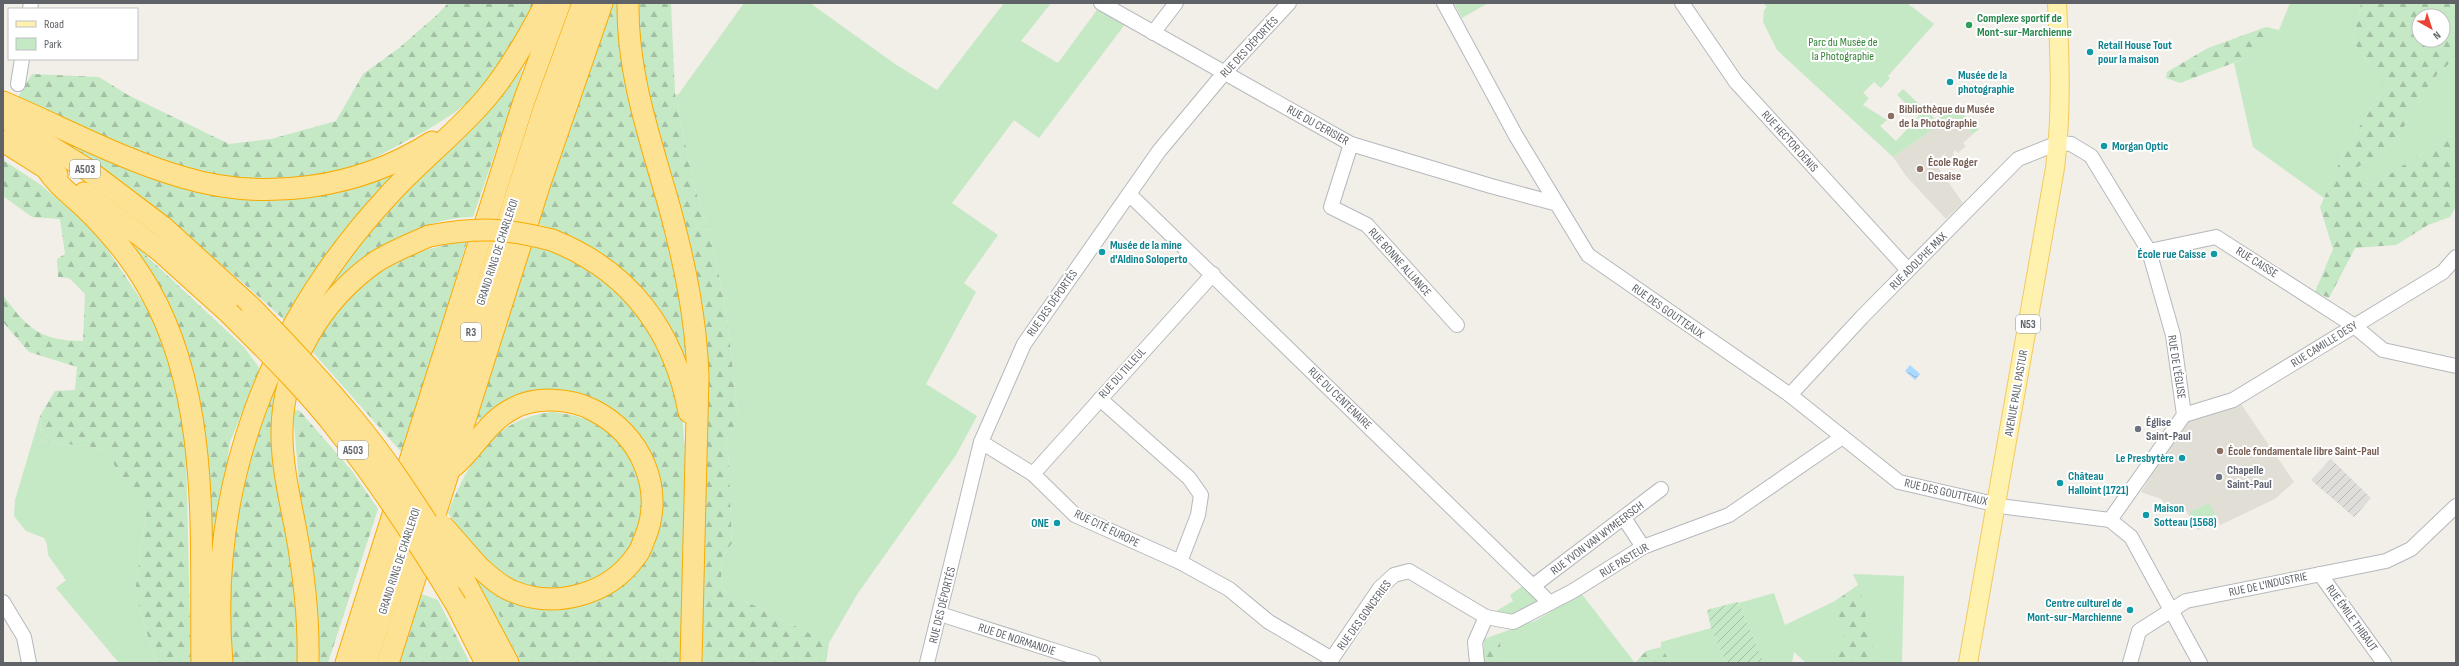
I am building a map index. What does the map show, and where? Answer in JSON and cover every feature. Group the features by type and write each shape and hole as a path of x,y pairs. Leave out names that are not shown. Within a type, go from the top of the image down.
{"highway":[{"path":"222,663 220,609 222,557 229,499 256,403 276,357 323,275 355,232 394,190 487,98 513,63 546,3"},
{"name":"GRAND RING DE CHARLEROI","path":"346,663 524,101 560,3"},
{"name":"GRAND RING DE CHARLEROI","path":"366,663 539,124 583,3"},
{"path":"388,663 540,183 602,3"},
{"path":"628,3 635,82 642,117 671,211 691,298 697,340 691,663"},
{"path":"3,102 130,157 181,177 232,188 270,190 311,186 355,178 391,164 425,146 464,121"},
{"name":"A503","path":"3,117 85,168 163,227 252,308 297,354 355,420 470,572 508,663"},
{"name":"A503","path":"3,141 85,194 159,250 229,313 282,366 340,432 407,524 456,604 486,663"},
{"path":"46,168 55,183 83,207 113,238 134,265 160,310 183,371 191,406 197,448 202,663"},
{"path":"308,663 305,592 282,435 286,397 294,367 316,322 334,298 354,279 378,261 429,236 463,230 494,229 520,232 552,240 577,250 614,276 635,295 652,317 680,372 696,452"},
{"path":"449,470 461,460 491,424 512,409 532,401 552,401 583,405 603,415 626,433 639,452 648,472 653,498 649,528 637,556 617,577 592,592 561,599 536,598 511,591 470,572"}],"main road":[{"name":"AVENUE PAUL PASTUR","path":"1968,663 2058,143 2061,64 2057,3"}],"street":[{"name":"RUE DU CERISIER","path":"1101,3 1352,144 1491,186 1554,203"},
{"path":"1153,33 1176,3"},
{"name":"RUE DES DÉPORTÉS","path":"927,663 981,442 1024,344 1159,151 1225,72 1289,3"},
{"name":"RUE DES GOUTTEAUX","path":"1444,3 1554,203 1588,255 1790,396 1899,482 1996,504"},
{"name":"RUE HECTOR DENIS","path":"1682,3 1736,82 1908,270"},
{"path":"18,84 22,60"},
{"name":"RUE ADOLPHE MAX","path":"1790,396 1908,270 2018,159 2058,143"},
{"name":"RUE DE L'ÉGLISE","path":"2058,143 2071,144 2091,156 2149,251 2172,335 2184,415 2110,520"},
{"name":"RUE BONNE ALLIANCE","path":"1352,144 1330,207 1367,225 1457,325"},
{"name":"RUE DU CENTENAIRE","path":"1129,194 1550,603"},
{"name":"RUE CAISSE","path":"2149,251 2216,237 2354,325 2383,350 2456,366"},
{"name":"RUE CAMILLE DESY","path":"2184,415 2233,400 2443,272 2456,257"},
{"name":"RUE DU TILLEUL","path":"1033,474 1213,274"},
{"path":"1100,399 1189,478 1201,495 1198,515 1180,562"},
{"name":"RUE PASTEUR","path":"1486,616 1513,622 1550,603 1643,547 1729,515 1842,438"},
{"name":"RUE CITÉ EUROPE","path":"981,442 1033,474 1076,515 1180,562 1229,589 1269,622 1330,661"},
{"name":"RUE YVON VAN WYMEERSCH","path":"1533,586 1661,489"},
{"path":"1996,504 2007,507 2110,520 2131,537 2172,609 2200,663"},
{"name":"RUE DE L'INDUSTRIE","path":"2130,663 2139,631 2186,601 2386,561 2404,554 2419,542 2456,506"},
{"path":"1624,518 1643,547"},
{"name":"RUE DES GONCERIES","path":"1330,661 1380,588 1394,575 1409,571 1486,616"},
{"name":"RUE ÉMILE THIBAUT","path":"2320,574 2384,663"},
{"path":"3,602 24,637 29,663"},
{"name":"RUE DE NORMANDIE","path":"940,614 1093,663"},
{"path":"1477,663 1475,642 1486,616"}],"shaded area":[{"name":"École Roger Desaise","path":"1951,117 1957,119 1973,134 1963,143 1966,146 1958,153 1955,150 1953,153 1954,155 1948,160 1944,156 1946,152 1935,163 1963,203 1946,219 1906,176 1893,157"},
{"name":"École fondamentale libre Saint-Paul","path":"2239,401 2294,482 2275,499 2220,525 2218,519 2198,530 2183,506 2172,512 2161,499 2141,492 2186,419"},
{"path":"2331,459 2371,498 2354,517 2311,480"}],"green space":[{"path":"448,3 536,3 511,47 479,93 454,113 427,130 365,163 301,180 240,182 164,160 90,133 17,99 32,74 99,77 128,95 229,144 271,139 336,121 363,74 399,48 438,14"},
{"path":"613,3 621,3 675,255 693,380 668,323 657,306 647,295 619,270 584,246 567,236 537,224"},
{"path":"637,3 671,3 675,94 693,182 714,251 727,316 738,417 726,442 728,450 732,543 722,557 721,589 829,643 826,663 702,663 708,382 703,309 697,277 676,193 661,143 641,58"},
{"path":"744,3 810,3 895,64 937,90 1004,3 1051,3 1021,41 1058,63 1097,10 1126,23 1039,138 1014,120 952,203 998,235 964,283 976,292 926,384 977,416 956,455 858,593 829,643 721,589 722,557 732,543 728,450 726,442 738,417 727,316 714,251 693,182 675,94 678,95"},
{"path":"1454,3 1488,3 1462,18"},
{"name":"Parc du Musée de la Photographie","path":"1763,3 1907,3 1934,24 1888,76 1890,78 1881,88 1874,82 1863,93 1869,98 1863,105 1887,120 1880,126 1896,141 1919,116 1897,95 1903,89 1936,120 1950,106 1957,109 1979,129 1973,134 1957,119 1951,117 1893,157 1777,50 1763,22 1764,10 1767,7"},
{"path":"2290,3 2361,3 2353,41 2384,86 2344,152 2324,198 2253,147 2234,63 2257,54 2279,30"},
{"path":"2361,3 2456,3 2456,58 2438,73 2391,147 2358,167 2373,185 2448,136 2456,138 2456,206 2450,217 2428,225 2396,245 2355,248 2329,298 2315,292 2333,249 2320,207 2344,152 2384,86 2353,41"},
{"path":"2266,27 2279,30 2257,54 2180,83 2166,78 2167,72 2208,48"},
{"path":"526,57 515,94 508,82"},
{"path":"2456,58 2456,138 2448,136 2373,185 2358,167 2391,147 2438,73"},
{"path":"508,82 515,94 473,217 457,218 426,226 381,247 350,268 340,277 319,302 320,294 384,211"},
{"path":"27,119 212,193 388,174 395,177 310,280 285,321 224,266 127,191"},
{"path":"3,160 41,185 95,231 158,325 185,411 191,663 156,663 135,592 146,513 105,451 98,448 41,440 40,416 55,391 75,390 77,367 29,352 3,322 3,295 20,316 36,330 45,335 56,338 83,341 85,294 69,278 58,277 57,259 65,254 60,219 32,217 3,196"},
{"path":"467,241 403,454 310,349 332,316 347,297 372,275 387,266 418,253"},
{"path":"532,245 561,253 605,277 652,330 682,411 687,480 684,663 521,663 486,585 603,594 659,500 592,400 476,420"},
{"path":"137,247 244,347 260,369 230,442 216,540 205,555 202,438 131,251"},
{"path":"275,390 276,470 298,609 301,663 231,663 227,580 234,510 269,398"},
{"path":"299,410 352,471 378,509 328,663 320,663 311,563 303,533 293,411"},
{"path":"552,412 572,415 592,421 610,431 624,445 634,462 640,479 642,497 641,516 636,533 628,549 616,563 591,581 580,587 573,588 538,588 523,585 507,578 497,571 479,553 448,513 464,477 474,460 485,446 498,434 514,424 531,416"},
{"path":"40,416 41,440 98,448 105,451 146,513 135,592 156,663 119,663 56,588 66,580 48,555 47,544 44,538 26,531 14,516 15,500"},
{"path":"2209,503 2217,518 2197,527 2190,512"},
{"path":"471,574 487,586 521,663 518,663"},
{"path":"1853,574 1904,576 1902,663 1806,663 1794,652 1792,663 1764,663 1739,603 1774,593 1785,625 1835,601 1858,585"},
{"path":"1527,583 1543,602 1506,618 1493,613 1513,601 1510,595"},
{"path":"1859,585 1876,663 1842,663 1827,653 1848,648 1835,601"},
{"path":"1581,593 1635,663 1502,663 1500,641 1484,639 1537,620"},
{"path":"421,594 438,600 470,663 398,663"},
{"path":"1737,602 1739,603 1764,663 1726,663 1711,628 1707,610"},
{"path":"1711,628 1726,663 1671,663 1661,647 1661,642"},
{"path":"1484,639 1500,641 1502,663 1484,663"},
{"path":"1661,647 1671,663 1635,663 1646,651"}],"water":[{"path":"1910,365 1920,374 1915,380 1905,371"}],"place":[{"name":"Complexe sportif de Mont-sur-Marchienne","path":"1969,25"},
{"name":"Retail House Tout pour la maison","path":"2090,52"},
{"name":"Musée de la photographie","path":"1950,82"},
{"name":"Bibliothèque du Musée de la Photographie","path":"1891,116"},
{"name":"Morgan Optic","path":"2104,146"},
{"name":"École Roger Desaise","path":"1920,169"},
{"name":"Musée de la mine d'Aldino Soloperto","path":"1102,252"},
{"name":"École rue Caisse","path":"2214,254"},
{"name":"Église Saint-Paul","path":"2138,429"},
{"name":"École fondamentale libre Saint-Paul","path":"2220,451"},
{"name":"Le Presbytère","path":"2182,458"},
{"name":"Chapelle Saint-Paul","path":"2219,477"},
{"name":"Château Halloint (1721)","path":"2060,483"},
{"name":"Maison Sotteau (1568)","path":"2146,515"},
{"name":"ONE","path":"1057,523"},
{"name":"Centre culturel de Mont-sur-Marchienne","path":"2130,610"}]}
